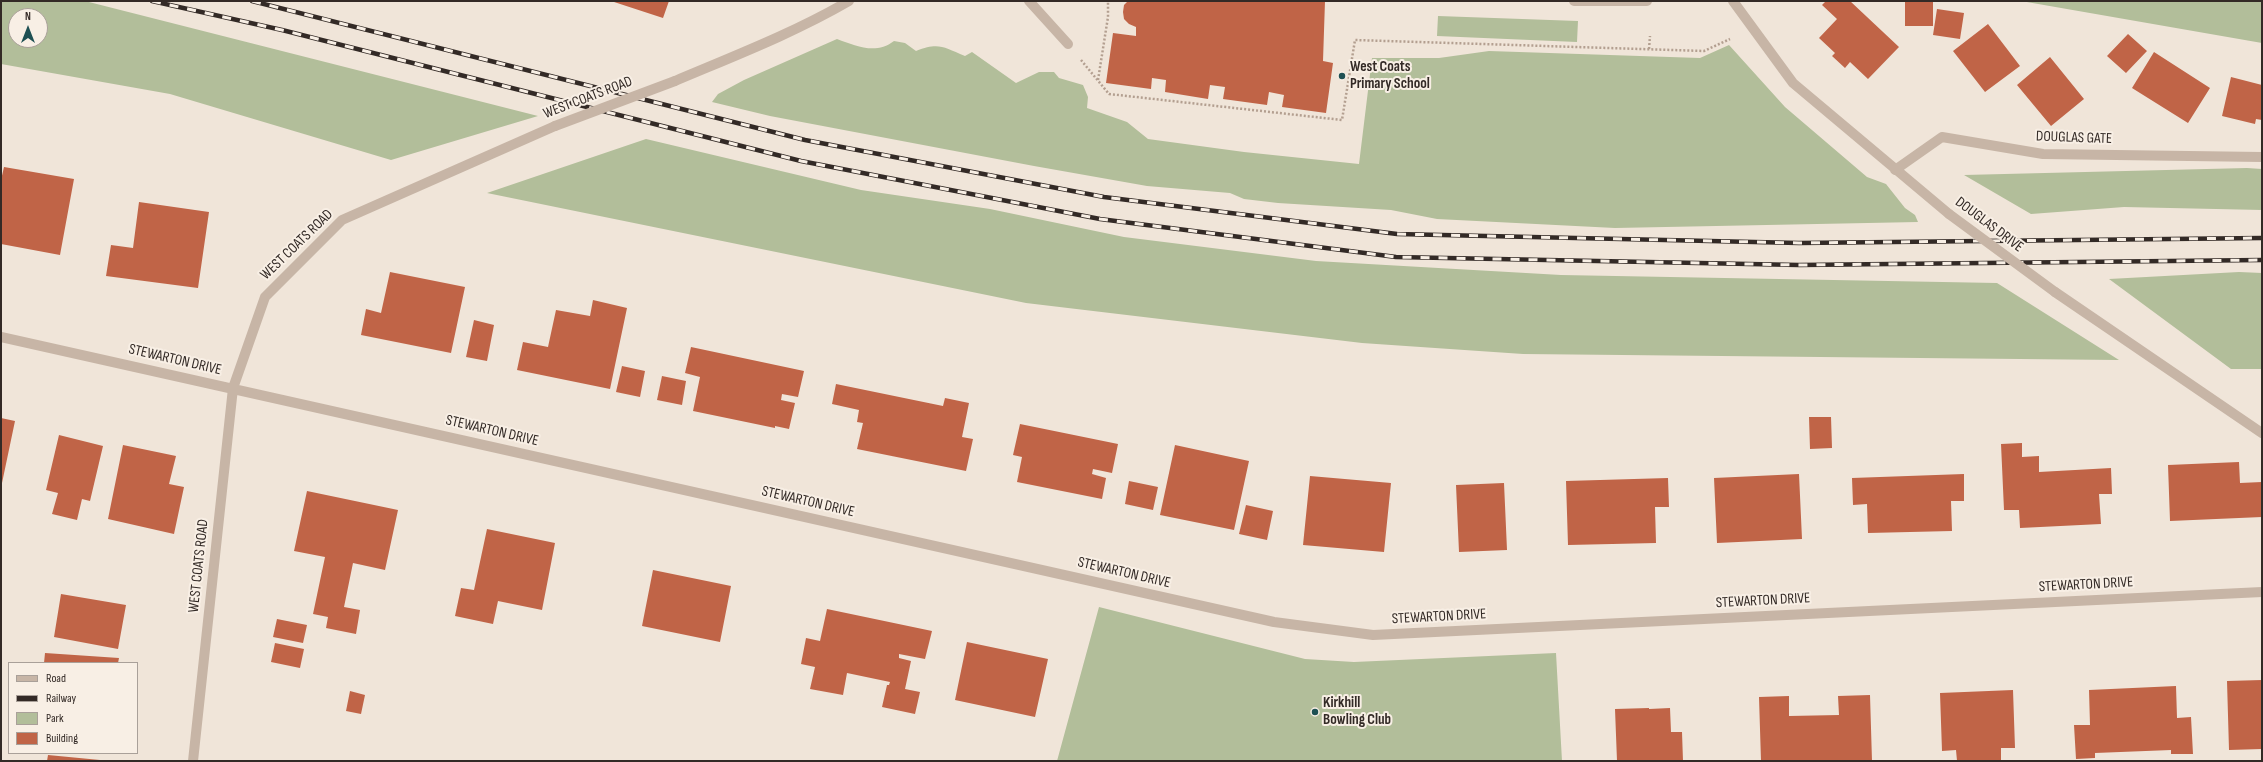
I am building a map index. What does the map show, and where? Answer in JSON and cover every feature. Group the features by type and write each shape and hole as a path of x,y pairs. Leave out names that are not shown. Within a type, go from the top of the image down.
{"street":[{"name":"WEST COATS ROAD","path":"193,761 233,388 265,297 342,220 555,126 675,81 788,33 849,1"},
{"path":"1029,1 1068,44"},
{"path":"1574,1 1647,1"},
{"name":"DOUGLAS DRIVE","path":"1733,1 1793,83 1895,170 1949,214 2055,292 2262,433"},
{"name":"DOUGLAS GATE","path":"1895,170 1942,138 2043,154 2262,157"},
{"name":"STEWARTON DRIVE","path":"1,337 1274,622 1374,635 2262,592"}],"path":[{"path":"1098,80 1108,17 1108,1"},
{"path":"1649,49 1650,36"},
{"path":"1068,44 1109,94 1342,120 1355,40 1704,51 1730,39"}],"green space":[{"path":"1,1 85,1 538,116 391,160 170,94 1,64"},
{"path":"2021,1 2262,1 2262,43"},
{"path":"1438,16 1578,21 1577,42 1437,36"},
{"path":"837,39 866,48 880,48 894,41 905,43 916,51 936,46 946,48 965,56 972,52 1016,83 1039,72 1054,72 1059,78 1083,85 1088,97 1087,108 1127,122 1148,139 1244,152 1359,164 1372,58 1439,58 1489,51 1700,58 1729,45 1785,107 1867,177 1886,184 1905,208 1915,215 1918,222 1615,228 1437,219 1391,210 1278,203 1244,199 1230,193 1147,186 770,116 712,102 718,94 744,80"},
{"path":"646,139 861,190 990,209 1124,237 1316,261 1561,275 1997,283 2119,360 1523,354 1362,343 1026,303 487,193"},
{"path":"2247,168 2262,169 2262,210 2124,207 2031,214 1964,175"},
{"path":"2239,272 2262,273 2262,369 2231,369 2109,279"},
{"name":"Kirkhill Bowling Club","path":"1099,607 1305,659 1354,662 1556,653 1562,761 1057,761"}],"building":[{"path":"611,1 669,1 663,18"},
{"path":"1128,1 1325,1 1323,61 1333,63 1326,113 1282,107 1284,95 1269,92 1267,105 1223,99 1225,87 1210,85 1208,99 1165,92 1166,80 1152,78 1151,89 1106,83 1113,33 1136,36 1136,27 1129,24 1124,19 1124,5"},
{"path":"1826,1 1850,1 1899,47 1868,79 1850,62 1845,68 1832,56 1835,53 1819,38 1837,19 1822,5"},
{"path":"1905,1 1933,1 1933,26 1905,26"},
{"path":"1937,9 1964,13 1960,39 1933,35"},
{"path":"1988,24 2020,66 1985,92 1953,51"},
{"path":"2128,34 2147,51 2126,73 2107,56"},
{"path":"2154,52 2210,88 2188,123 2132,88"},
{"path":"2050,57 2084,99 2051,126 2017,85"},
{"path":"2231,77 2262,85 2262,120 2256,119 2255,124 2222,116"},
{"path":"4,167 74,179 60,255 1,244 1,180"},
{"path":"139,202 209,212 198,288 106,276 111,245 133,248"},
{"path":"390,272 465,287 451,353 361,335 366,309 381,313"},
{"path":"593,300 627,308 610,389 517,370 523,342 548,347 556,310 590,316"},
{"path":"474,320 494,325 487,361 466,357"},
{"path":"691,347 804,371 798,397 782,394 781,400 795,403 789,429 775,426 775,428 693,411 700,377 685,373"},
{"path":"622,366 645,371 640,397 616,392"},
{"path":"662,376 686,381 682,405 657,400"},
{"path":"836,384 943,406 945,398 969,403 962,437 973,439 966,471 857,449 863,423 857,422 859,410 832,404"},
{"path":"1809,417 1831,417 1832,448 1810,449"},
{"path":"1,418 15,421 2,483 1,483"},
{"path":"1020,424 1118,444 1112,473 1093,469 1092,474 1106,478 1102,499 1017,482 1022,457 1013,455"},
{"path":"59,435 103,446 90,501 82,499 77,520 52,514 58,493 46,490"},
{"path":"2022,443 2022,457 2039,456 2039,472 2111,468 2112,494 2099,494 2101,524 2020,528 2019,510 2004,510 2001,444"},
{"path":"123,445 176,456 169,484 184,487 174,534 108,519"},
{"path":"1175,445 1249,461 1234,530 1160,515"},
{"path":"2239,462 2240,483 2262,482 2262,517 2170,521 2168,465"},
{"path":"1799,474 1802,539 1717,543 1714,478"},
{"path":"1964,474 1964,501 1951,501 1952,531 1868,533 1867,504 1853,505 1852,478"},
{"path":"1310,476 1391,483 1384,552 1303,545"},
{"path":"1668,478 1669,507 1655,507 1656,543 1568,545 1566,481"},
{"path":"1129,481 1158,487 1153,510 1125,504"},
{"path":"1504,483 1507,550 1459,552 1456,485"},
{"path":"307,491 398,510 385,570 353,563 344,607 360,610 356,634 326,628 328,617 313,614 325,557 294,551"},
{"path":"1246,505 1273,511 1267,540 1239,534"},
{"path":"487,529 555,543 542,610 498,601 493,624 455,616 461,588 474,590"},
{"path":"653,570 731,586 720,642 642,626"},
{"path":"61,594 126,605 118,649 54,637"},
{"path":"827,609 932,631 925,659 899,654 899,658 911,661 905,689 920,692 915,714 882,707 887,685 889,685 890,682 847,673 843,695 810,689 815,667 801,664 806,638 820,641"},
{"path":"277,619 307,625 303,643 273,637"},
{"path":"967,642 1048,659 1035,717 955,700"},
{"path":"275,643 304,649 300,668 271,662"},
{"path":"45,653 119,658 118,662 44,662"},
{"path":"2262,680 2262,749 2229,750 2227,681"},
{"path":"2176,686 2177,718 2191,717 2193,754 2171,754 2171,750 2095,753 2095,758 2076,759 2074,725 2090,725 2089,690"},
{"path":"2013,690 2015,748 2001,748 2001,761 1957,761 1956,750 1942,751 1940,693"},
{"path":"350,691 365,695 361,714 346,711"},
{"path":"1870,695 1872,761 1761,761 1759,697 1789,696 1789,716 1839,715 1838,696"},
{"path":"1670,708 1671,732 1682,732 1683,761 1617,761 1615,709"},
{"path":"48,755 100,760 100,761 47,761"}],"railway":[{"path":"152,1 282,30 801,161 1100,219 1396,257 1799,265 2262,260"},
{"path":"252,1 805,140 1104,197 1397,234 1799,243 2262,238"}],"place":[{"name":"West Coats Primary School","path":"1342,76"},
{"name":"Kirkhill Bowling Club","path":"1315,712"}]}
